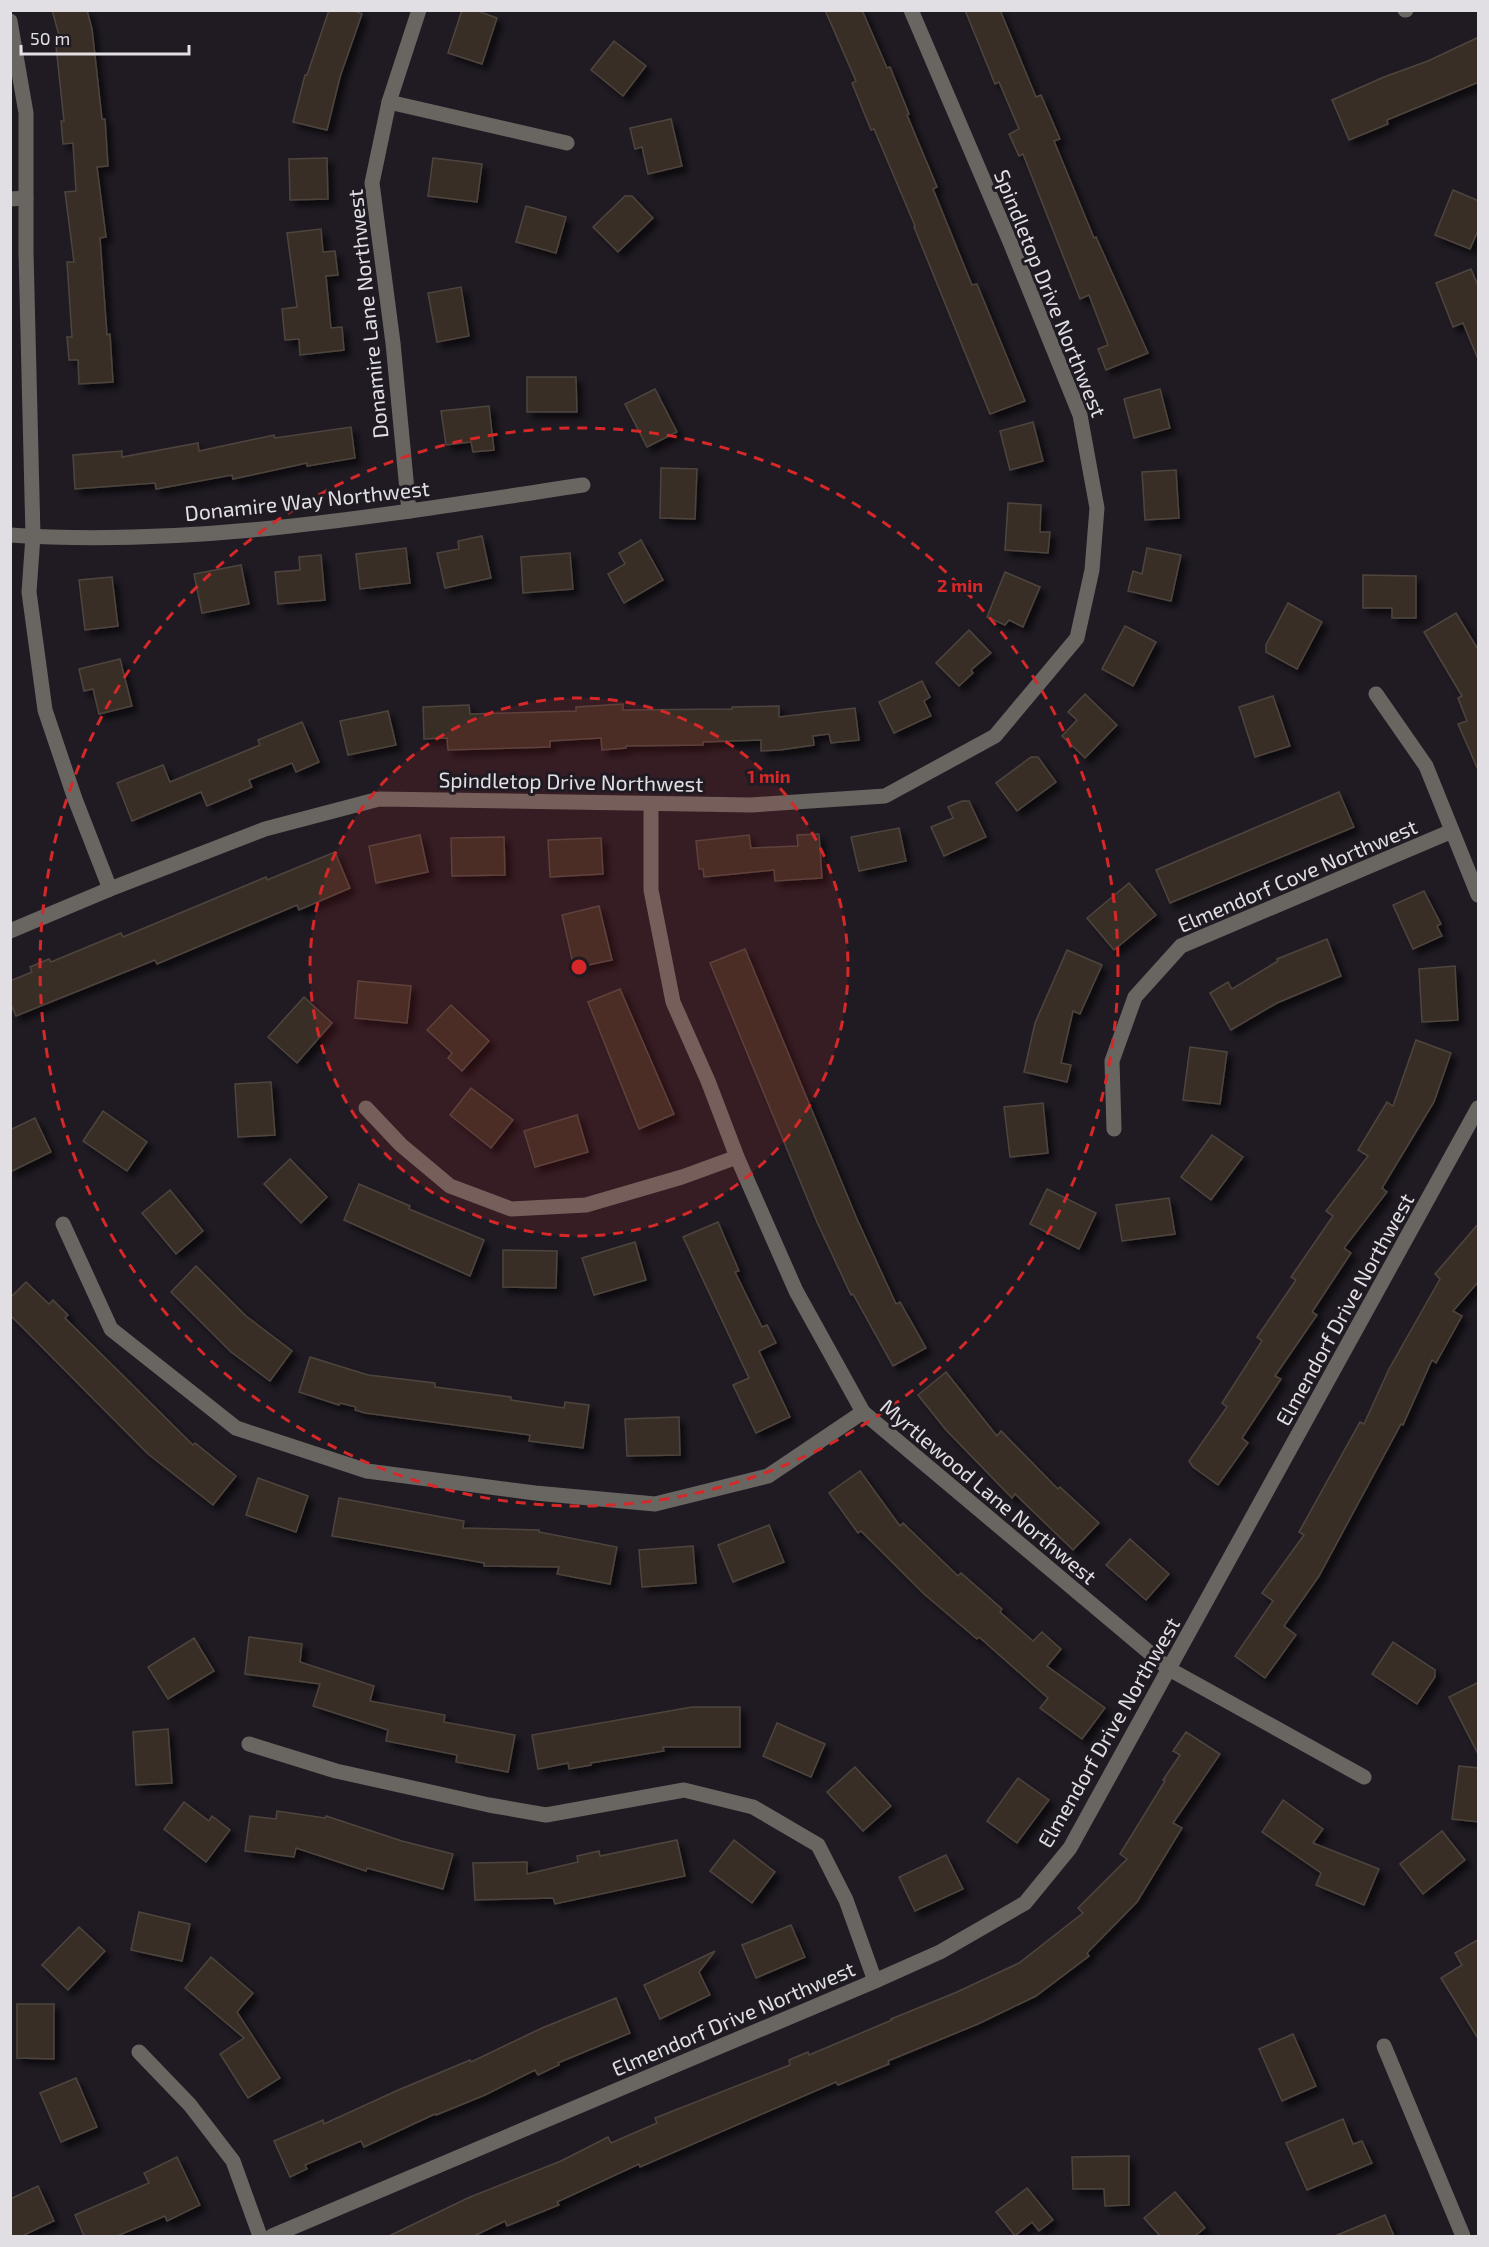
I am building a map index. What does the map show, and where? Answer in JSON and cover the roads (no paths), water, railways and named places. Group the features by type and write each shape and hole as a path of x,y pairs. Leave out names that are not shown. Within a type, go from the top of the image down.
{"street":[{"name":"Donamire Lane Northwest","path":"409,511 393,343 372,183 389,102 418,10"},
{"name":"Spindletop Drive Northwest","path":"10,931 265,829 379,799 751,805 885,796 995,736 1077,638 1092,570 1097,508 1080,415 1010,242 911,10"},
{"path":"10,21 26,113 18,198 33,536 29,592 45,710 75,799 111,889"},
{"path":"389,102 567,143"},
{"name":"Donamire Way Northwest","path":"10,534 152,537 335,522 583,485"},
{"path":"1376,694 1426,765 1479,895"},
{"name":"Myrtlewood Lane Northwest","path":"651,804 651,890 673,1002 796,1291 863,1412 1169,1669 1364,1778"},
{"name":"Elmendorf Cove Northwest","path":"1114,1129 1112,1061 1135,997 1181,946 1452,831"},
{"path":"366,1108 401,1145 450,1185 511,1209 586,1205 682,1177 737,1156"},
{"name":"Elmendorf Drive Northwest","path":"272,2236 875,1981 940,1952 1025,1903 1070,1848 1479,1108"},
{"path":"63,1224 111,1329 236,1428 367,1471 535,1493 655,1504 768,1476 863,1412"},
{"path":"249,1744 336,1772 546,1815 684,1790 753,1807 818,1845 846,1900 875,1981"},
{"path":"1384,2046 1463,2236"},
{"path":"139,2052 190,2105 233,2161 260,2236"}]}
